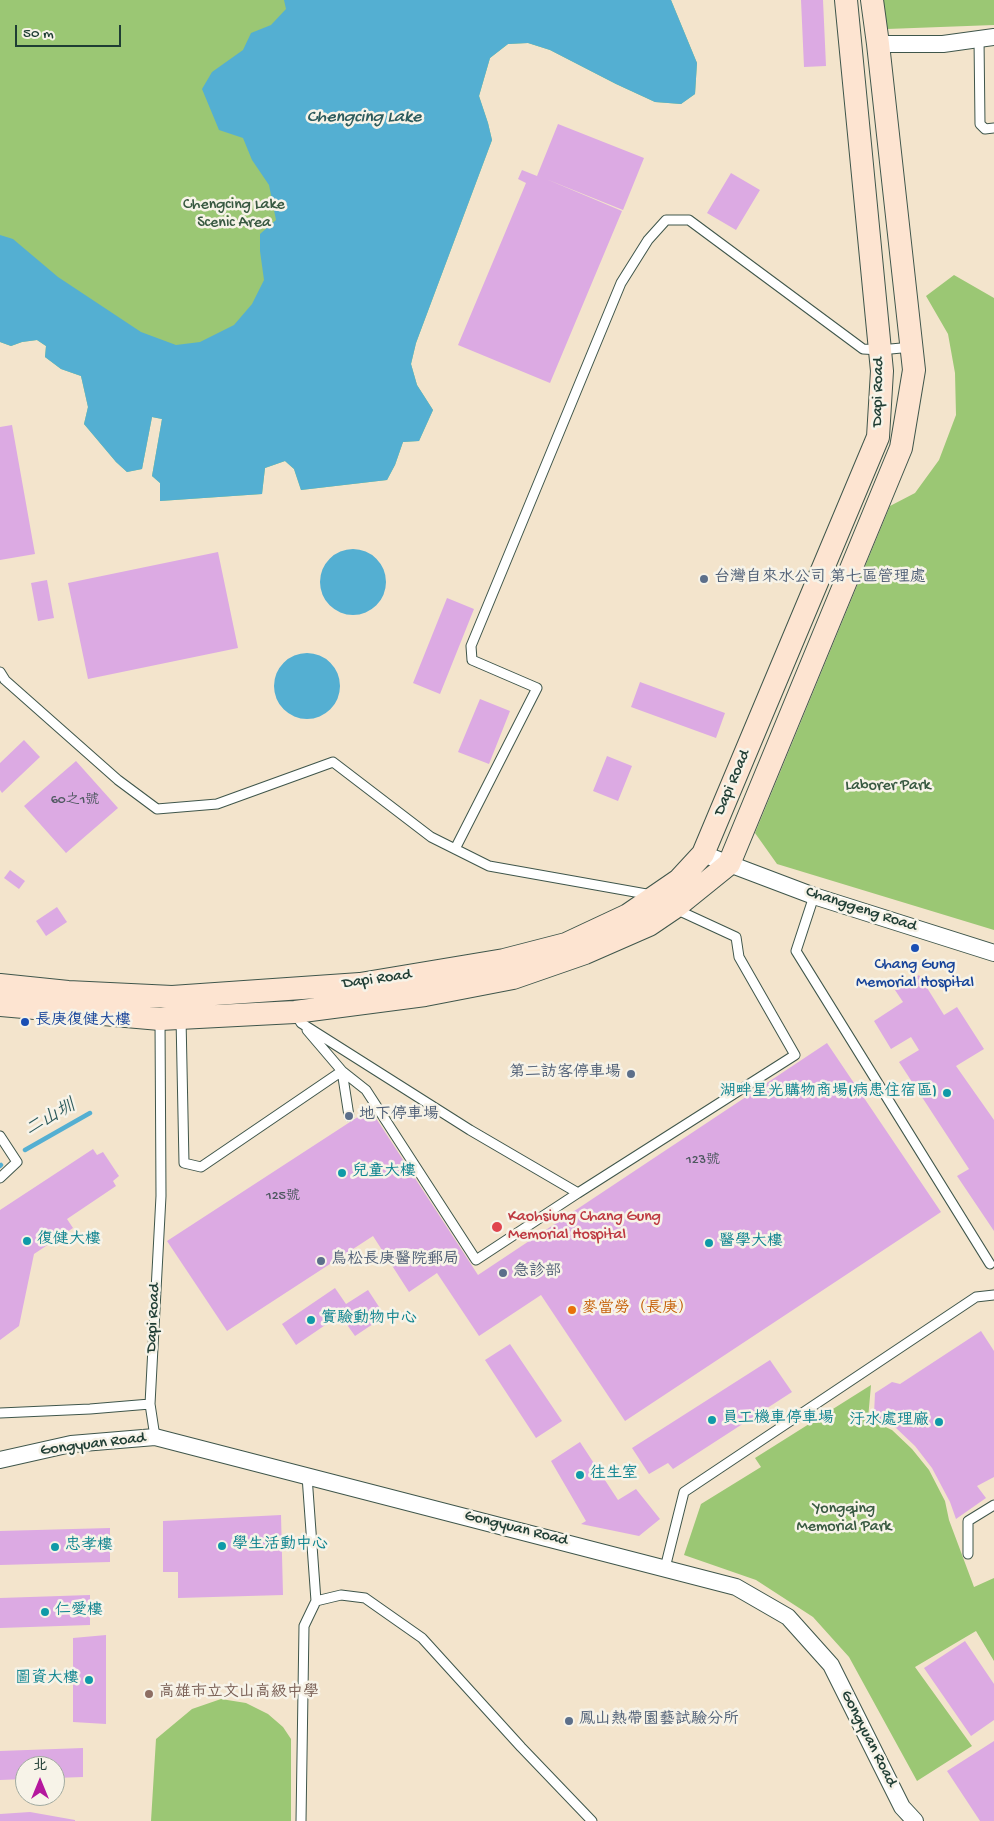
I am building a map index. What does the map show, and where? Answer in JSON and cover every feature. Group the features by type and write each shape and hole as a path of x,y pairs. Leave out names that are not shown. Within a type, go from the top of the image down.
{"main road":[{"name":"Dapi Road","path":"0,985 68,992 172,997 360,984 504,960 566,944 628,914 678,880 703,854 878,437 882,371 846,0"},
{"name":"Dapi Road","path":"0,1005 170,1019 298,1018 513,978 584,953 649,925 677,906 729,864 901,448 914,370 872,0"}],"street":[{"path":"878,44 943,44 986,38"},
{"name":"Changgeng Road","path":"703,854 814,896 994,953"},
{"name":"Gongyuan Road","path":"0,1460 72,1444 155,1437 736,1587 788,1617 831,1665 902,1807 915,1821"}],"lane":[{"path":"986,38 980,124 985,130 994,128"},
{"path":"456,849 537,688 472,660 471,646 621,282 648,240 666,220 689,220 863,349 880,350 912,346"},
{"path":"0,672 5,680 118,780 157,809 217,804 333,762 431,837 489,866 657,896"},
{"path":"814,896 796,951 990,1264"},
{"path":"298,1018 342,1071 366,1090 476,1260 795,1055 739,957 736,937 684,913 677,906"},
{"path":"298,1018 470,1130 578,1193"},
{"path":"170,1019 184,1163 201,1167 342,1071"},
{"name":"Dapi Road","path":"155,1437 150,1404 170,1019"},
{"path":"342,1071 349,1116"},
{"path":"0,1136 17,1162 0,1178"},
{"path":"665,1568 684,1492 976,1297 994,1295"},
{"path":"0,1413 150,1404"},
{"path":"300,1821 304,1626 316,1601 307,1476"},
{"path":"968,1554 968,1521 994,1504"},
{"path":"316,1601 341,1595 364,1598 422,1638 592,1821"}],"green space":[{"name":"Chengcing Lake","path":"0,0 671,0 697,63 695,94 681,104 655,102 550,50 528,43 508,44 490,58 479,96 492,140 416,343 411,364 417,385 433,410 419,441 403,442 395,465 387,480 301,490 294,469 285,461 265,468 262,494 160,501 160,483 152,476 162,419 152,417 142,469 127,472 116,462 84,424 88,407 81,376 61,369 45,357 46,346 37,340 11,346 0,342"},
{"path":"883,0 994,0 994,25 887,29"},
{"name":"Laborer Park","path":"954,275 994,298 994,930 777,864 755,833 890,506 915,493 939,460 956,415 955,373 948,334 926,296"},
{"name":"Yongqing Memorial Park","path":"871,1385 868,1419 892,1430 912,1449 929,1470 945,1501 949,1520 974,1587 994,1578 994,1661 976,1631 915,1667 972,1746 917,1781 849,1657 813,1617 756,1580 684,1555 701,1504 761,1467 755,1458"},
{"path":"221,1699 246,1703 268,1714 283,1727 291,1739 291,1821 151,1821 156,1739 192,1709"}],"water":[{"name":"Chengcing Lake","path":"284,0 671,0 697,63 695,94 681,104 655,102 550,50 528,43 508,44 490,58 479,96 492,140 416,343 411,364 417,385 433,410 419,441 403,442 395,465 387,480 301,490 294,469 285,461 265,468 262,494 160,501 160,483 152,476 162,419 152,417 142,469 127,472 116,462 84,424 88,407 81,376 61,369 45,357 46,346 37,340 11,346 0,342 0,235 13,239 58,277 141,332 176,345 200,342 234,325 252,304 264,280 260,234 276,220 269,185 252,160 243,138 219,130 202,89 212,72 243,50 251,33 271,25 286,9"},
{"path":"353,549 366,551 381,564 384,569 386,582 384,595 371,610 366,613 353,615 340,613 325,600 322,595 320,582 322,569 335,554 340,551"},
{"path":"301,653 313,653 325,658 335,668 340,680 338,699 325,714 313,719 301,719 289,714 279,704 274,692 274,680 279,668 289,658"}],"building":[{"path":"801,0 823,0 826,66 804,67"},
{"path":"558,124 644,158 623,210 546,179 622,211 550,383 458,345 526,183 518,179 522,170 537,176"},
{"path":"731,173 760,190 736,230 707,213"},
{"path":"12,425 35,554 0,560 0,427"},
{"path":"218,552 238,648 88,679 68,583"},
{"path":"47,580 54,618 38,621 31,583"},
{"path":"447,598 474,609 440,694 413,683"},
{"path":"640,682 725,713 716,738 631,707"},
{"path":"480,699 510,711 489,764 458,752"},
{"path":"24,740 40,757 2,793 0,790 0,763"},
{"path":"607,756 632,766 618,801 593,791"},
{"path":"76,761 118,808 66,853 24,806"},
{"path":"10,870 25,881 19,889 4,878"},
{"path":"57,907 67,922 46,936 36,921"},
{"name":"湖畔星光購物商場(病患住宿區)","path":"919,975 944,1015 957,1007 984,1049 956,1066 994,1120 994,1231 957,1176 969,1169 899,1062 919,1050 911,1037 891,1049 874,1021 903,1002 895,990"},
{"name":"醫學大樓","path":"827,1043 941,1212 625,1421 541,1295 479,1336 437,1273 409,1292 373,1236 227,1331 167,1241 370,1109 478,1275"},
{"name":"復健大樓","path":"93,1149 97,1155 103,1152 119,1176 113,1181 116,1186 67,1219 73,1228 34,1254 19,1326 0,1340 0,1210"},
{"name":"實驗動物中心","path":"335,1288 346,1304 368,1290 385,1316 355,1336 340,1315 296,1345 282,1324"},
{"name":"汙水處理廠","path":"981,1331 994,1351 994,1477 977,1486 986,1498 956,1519 950,1502 932,1468 915,1446 896,1428 874,1415 875,1393 892,1382 900,1384"},
{"path":"510,1344 562,1421 536,1438 485,1360"},
{"name":"員工機車停車場","path":"770,1360 792,1392 673,1469 668,1463 649,1474 632,1448"},
{"name":"往生室","path":"580,1442 618,1500 636,1489 660,1519 639,1536 581,1524 586,1521 551,1461"},
{"name":"學生活動中心","path":"281,1515 283,1595 178,1598 178,1572 163,1572 163,1521"},
{"name":"忠孝樓","path":"110,1528 110,1562 0,1565 0,1531"},
{"name":"仁愛樓","path":"90,1595 90,1625 0,1628 0,1598"},
{"name":"圖資大樓","path":"106,1635 106,1724 73,1722 73,1638"},
{"path":"965,1641 994,1684 994,1720 971,1736 924,1668"},
{"path":"994,1741 994,1821 980,1821 947,1771"},
{"path":"83,1748 83,1777 65,1778 65,1756 15,1756 15,1779 0,1780 0,1751"},
{"path":"30,1812 75,1821 0,1821 0,1814"}],"waterway":[{"name":"二山圳","path":"25,1150 90,1113"}],"place":[{"name":"台灣自來水公司 第七區管理處","path":"704,579"},
{"name":"Chang Gung Memorial Hospital","path":"915,948"},
{"name":"長庚復健大樓","path":"25,1022"},
{"name":"第二訪客停車場","path":"631,1074"},
{"name":"湖畔星光購物商場(病患住宿區)","path":"947,1093"},
{"name":"地下停車場","path":"349,1116"},
{"name":"兒童大樓","path":"342,1173"},
{"name":"Kaohsiung Chang Gung Memorial Hospital","path":"497,1227"},
{"name":"復健大樓","path":"27,1241"},
{"name":"醫學大樓","path":"709,1243"},
{"name":"鳥松長庚醫院郵局","path":"321,1261"},
{"name":"急診部","path":"503,1273"},
{"name":"麥當勞（長庚）","path":"572,1310"},
{"name":"實驗動物中心","path":"311,1320"},
{"name":"員工機車停車場","path":"712,1420"},
{"name":"汙水處理廠","path":"939,1422"},
{"name":"往生室","path":"580,1475"},
{"name":"學生活動中心","path":"222,1546"},
{"name":"忠孝樓","path":"55,1547"},
{"name":"仁愛樓","path":"45,1612"},
{"name":"圖資大樓","path":"89,1680"},
{"name":"高雄市立文山高級中學","path":"149,1694"},
{"name":"鳳山熱帶園藝試驗分所","path":"569,1721"}],"park label":[{"name":"Chengcing Lake Scenic Area","path":"234,215"}]}
